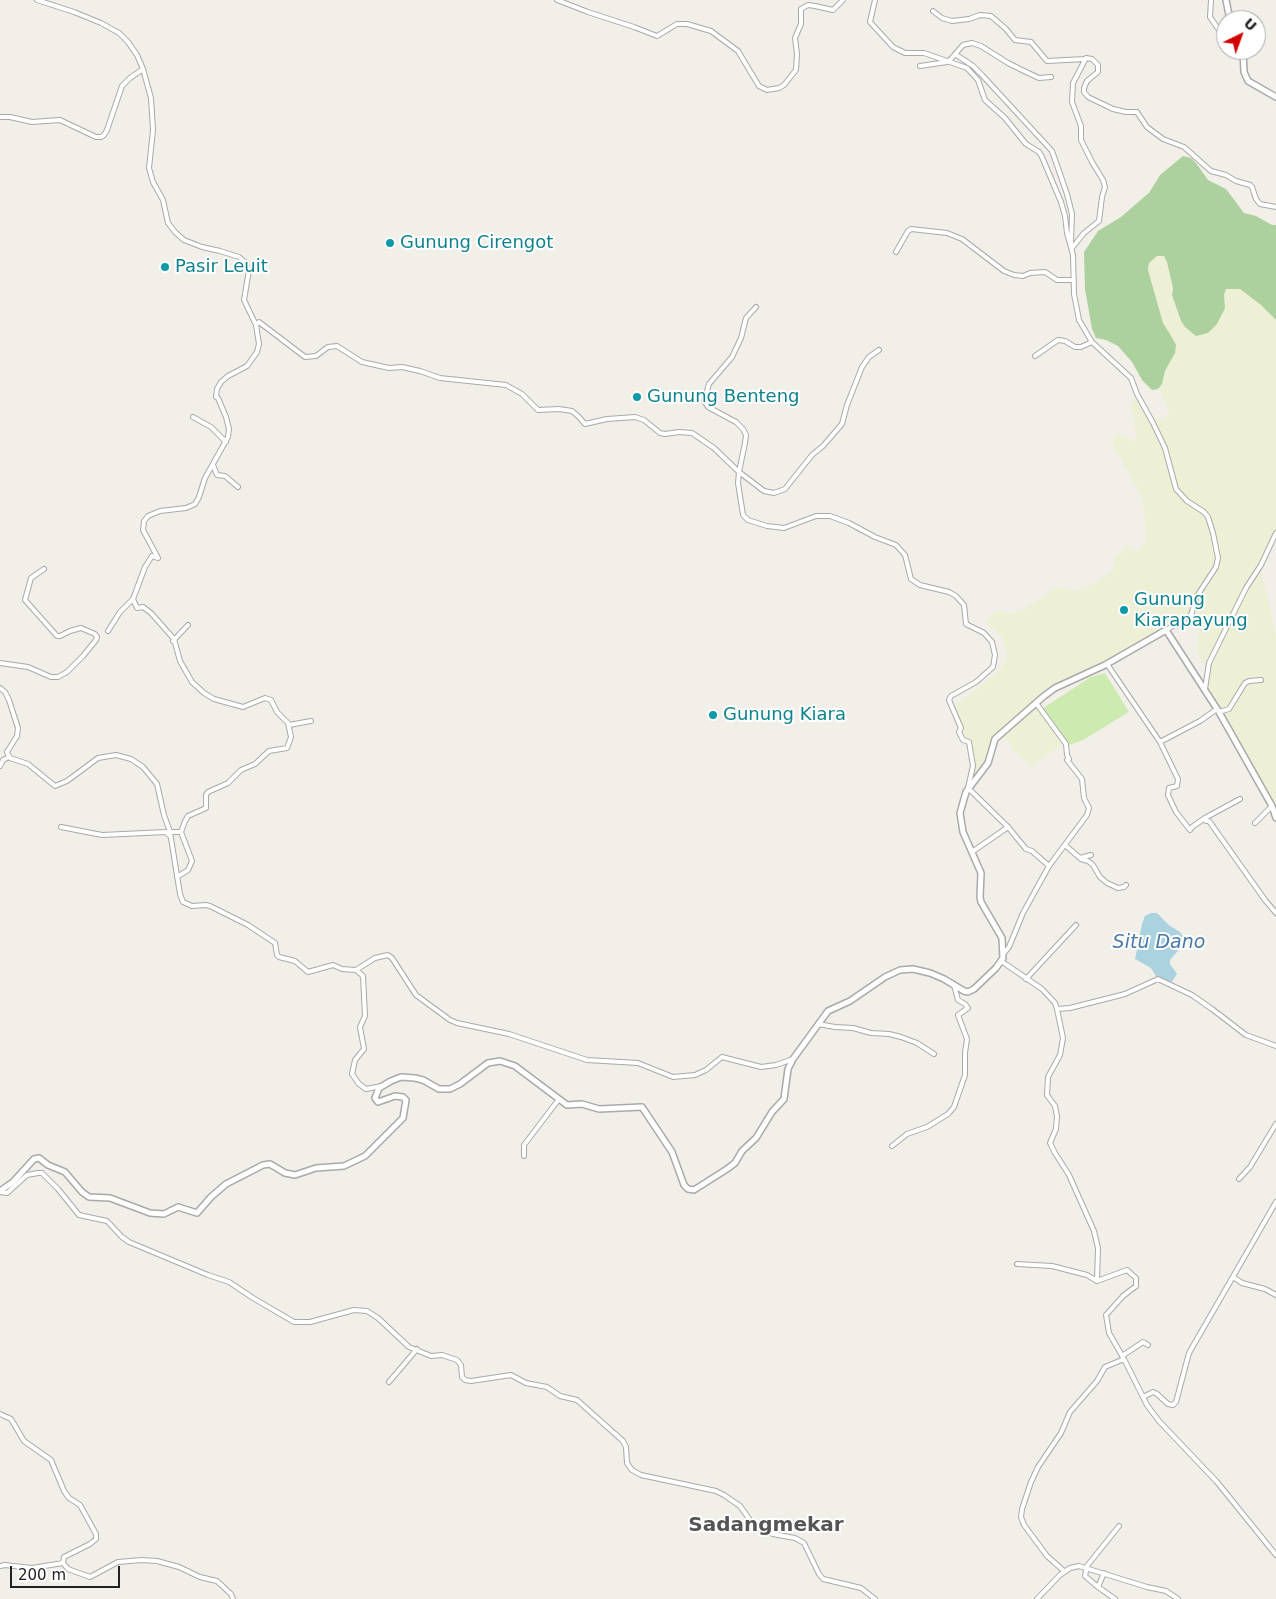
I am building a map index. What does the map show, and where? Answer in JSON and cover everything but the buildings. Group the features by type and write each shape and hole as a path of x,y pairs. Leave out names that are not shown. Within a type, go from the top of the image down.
{"street":[{"path":"37,0 74,12 120,33 133,48 143,68 154,124 149,168 163,200 167,219 175,232 184,240 227,253 244,261 249,273 244,300 256,325 260,340 254,357 244,368 224,379 219,386 216,397 222,405 229,427 226,442 203,484 199,497 194,504 186,508 160,511 148,516 144,521 143,530 158,558 152,556 145,567 133,599 120,612 108,631"},
{"path":"557,0 657,36 677,24 687,24 711,31 738,51 759,86 767,90 784,85 796,70 795,38 801,24 801,9 808,5 833,10 843,0"},
{"path":"874,0 870,22 893,47 905,53 924,53 967,68 978,80 985,100 1005,118 1026,144 1039,152 1061,202 1071,246"},
{"path":"1211,0 1210,17 1216,26"},
{"path":"933,11 936,15 952,21 961,21 980,15 991,16 1015,40 1031,42 1048,61 1092,59 1098,65 1098,72 1087,81 1084,88 1085,93 1092,100 1113,109 1137,112 1147,127 1163,139 1184,147 1211,171 1250,185 1260,204 1276,207"},
{"path":"920,66 947,62 963,45 972,43 981,46 1008,63 1039,78 1051,78"},
{"path":"954,54 978,71 1052,151 1072,214 1071,246 1077,316 1084,332 1092,342 1131,378 1137,394 1165,448 1176,490 1208,517 1218,558 1216,567 1196,598 1192,614 1107,664 1055,688 995,739 988,763 968,788"},
{"path":"1071,246 1099,221 1105,187 1081,140 1081,126 1072,102 1073,83 1085,59"},
{"path":"1245,60 1244,72 1248,81 1276,97"},
{"path":"0,117 32,122 60,120 96,137 103,137 122,86 143,68"},
{"path":"896,252 909,229 947,232 962,239 1004,271 1014,275 1023,276 1030,273 1046,272 1057,280 1074,280"},
{"path":"356,970 363,976 365,1016 360,1027 364,1050 355,1060 352,1074 357,1082 366,1089 382,1086 396,1078 408,1077 422,1079 439,1089 450,1089 460,1084 488,1063 500,1061 515,1066 567,1105 582,1104 596,1108 643,1107 672,1152 684,1185 688,1189 694,1190 728,1169 742,1150 755,1140 772,1112 784,1099 788,1068 793,1059 828,1011 850,1001 885,977 900,970 913,969 930,973 968,992 974,989 1002,961 1004,953 1000,933 981,900 981,873 963,832 961,806 968,788 973,766 968,742 963,740 959,732 961,728 949,700 951,696 976,682 993,667 995,655 991,641 984,633 966,623 964,604 956,596 949,592 920,585 912,579 905,555 895,544 875,537 844,520 828,516 816,516 784,528 757,524 746,519 743,514 738,484 745,432 736,422 708,407 704,402 704,398 709,384 732,357 741,338 745,320 756,308"},
{"path":"256,325 259,322 305,357 316,356 328,347 337,346 362,362 389,368 402,367 420,370 440,378 503,384 520,393 538,410 559,409 572,412 586,424 634,416 643,419 659,433 692,433 714,448 739,472 764,491 778,492 784,489 812,455 823,446 842,424 847,405 862,367 879,350"},
{"path":"1036,356 1058,340 1065,341 1075,347 1081,347 1092,342"},
{"path":"193,417 215,431 226,442"},
{"path":"213,465 217,475 225,476 238,487"},
{"path":"1205,691 1206,673 1209,663 1276,533"},
{"path":"0,663 28,666 51,677 58,677 67,672 97,638 95,634 81,628 70,631 62,636 57,636 25,600 32,576 44,570"},
{"path":"133,599 137,608 143,608 151,613 174,639 180,661 190,678 207,695 245,708 266,698 271,700 277,712 289,725 291,737 288,747 269,751 257,762 241,770 228,783 208,792 206,795 206,808 188,816 181,832 192,861 188,870 177,877"},
{"path":"173,640 188,625"},
{"path":"1166,630 1218,710 1272,806 1276,818"},
{"path":"1107,664 1160,742 1179,781 1177,786 1169,788 1168,795 1176,812 1190,830 1192,826 1240,799"},
{"path":"1160,742 1218,710 1229,709 1245,682 1261,680"},
{"path":"0,688 9,700 18,728 17,736 8,752 9,757"},
{"path":"1004,953 1009,947 1023,913 1049,866 1086,815 1088,808 1084,798 1082,779 1067,760 1069,759 1066,744 1036,703"},
{"path":"289,725 311,721"},
{"path":"0,766 3,760 9,757 28,764 55,786 68,781 98,758 116,755 131,759 143,767 157,784 173,846 180,894 184,902 188,905 210,906 254,929 275,943 279,957 295,961 308,972 333,965 342,969 356,970 375,958 388,955 392,958 416,995 456,1023 509,1034 587,1060 638,1063 674,1077 695,1075 706,1070 722,1057 761,1067 776,1065 793,1059"},
{"path":"968,788 1008,827 1026,848 1037,854 1049,866"},
{"path":"1255,823 1272,806"},
{"path":"1205,818 1276,912"},
{"path":"62,827 102,835 166,832 170,836 173,846"},
{"path":"972,852 1008,827"},
{"path":"170,832 181,832"},
{"path":"1065,845 1080,858 1093,865 1100,877 1107,883 1118,888 1126,885"},
{"path":"1080,858 1091,855"},
{"path":"1026,979 1076,925"},
{"path":"1002,961 1026,979 1035,983 1050,997 1057,1010 1063,1038 1060,1054 1048,1077 1048,1094 1055,1106 1057,1116 1056,1130 1050,1143 1069,1175 1094,1231 1098,1248 1097,1281"},
{"path":"1057,1010 1125,994 1158,979 1192,995 1246,1035 1276,1046"},
{"path":"892,1146 906,1134 927,1127 948,1114 954,1107 965,1075 964,1053 967,1039 958,1015 968,1008 958,1000 954,985"},
{"path":"818,1024 901,1037 917,1043 934,1054"},
{"path":"0,1192 13,1182 34,1159 39,1158 48,1165 65,1172 82,1192 92,1198 110,1198 150,1213 164,1214 178,1207 197,1213 211,1196 226,1184 263,1165 270,1164 285,1173 295,1175 316,1168 344,1166 359,1160 370,1152 403,1118 406,1100 403,1096 396,1096 378,1102 376,1100 377,1092 382,1086"},
{"path":"524,1156 524,1144 559,1100"},
{"path":"1239,1180 1250,1167 1276,1124"},
{"path":"0,1192 7,1193 27,1175 42,1174 62,1193 79,1215 107,1221 129,1242 230,1283 294,1322 310,1322 354,1310 367,1311 378,1318 409,1347 431,1356 442,1355 457,1360 461,1364 462,1377 466,1380 511,1375 526,1383 547,1387 560,1396 577,1400 623,1441 626,1447 627,1462 632,1470 641,1475 724,1494 740,1506 752,1523 761,1530 795,1538 804,1543 822,1578 861,1588 875,1599"},
{"path":"1143,1397 1153,1392 1168,1404 1173,1405 1176,1402 1189,1353 1275,1205"},
{"path":"1017,1264 1052,1266 1087,1274 1097,1281"},
{"path":"1097,1281 1127,1270 1136,1278 1136,1286 1123,1296 1107,1313 1105,1318 1109,1333 1143,1397 1159,1421 1216,1482 1276,1555"},
{"path":"1233,1277 1242,1283 1265,1289 1276,1295"},
{"path":"1064,1571 1047,1556 1024,1525 1021,1516 1022,1509 1038,1467 1061,1433 1070,1412 1097,1381 1105,1368 1143,1342 1148,1345"},
{"path":"389,1382 417,1349"},
{"path":"0,1414 12,1420 24,1441 49,1458 64,1491 70,1499 80,1505 96,1534 95,1540 90,1544 65,1556 63,1563"},
{"path":"1115,1599 1085,1577 1087,1567 1119,1526"},
{"path":"63,1563 71,1570 90,1577 118,1562 158,1561 179,1567 200,1577 217,1581 228,1590 233,1599"},
{"path":"0,1566 32,1568 63,1563"},
{"path":"1037,1599 1064,1571 1074,1566 1087,1567 1147,1587 1166,1591 1178,1599"},
{"path":"1098,1587 1104,1573"}],"green space":[{"path":"1183,156 1191,158 1208,180 1226,189 1244,213 1276,225 1276,320 1261,305 1240,289 1226,289 1224,295 1225,308 1217,324 1208,333 1196,336 1181,321 1172,295 1173,288 1167,262 1164,256 1157,256 1149,263 1148,270 1163,323 1176,345 1175,353 1165,371 1162,384 1158,389 1152,390 1142,380 1132,362 1118,346 1106,340 1096,338 1092,329 1085,289 1084,252 1098,231 1121,217 1149,193 1160,175"},
{"path":"1158,256 1164,256 1167,262 1173,288 1172,295 1181,321 1190,332 1226,302 1224,295 1226,289 1240,289 1261,305 1276,320 1276,531 1259,563 1276,638 1276,810 1207,686 1209,671 1201,661 1197,650 1199,632 1185,616 1098,664 1045,689 1038,697 1037,708 1062,745 1031,766 1011,749 1011,744 1000,733 985,764 975,778 964,737 954,718 954,707 1000,670 1007,657 1001,636 986,623 992,614 1001,611 1008,614 1019,612 1046,596 1050,590 1057,588 1083,590 1113,571 1116,557 1127,546 1132,550 1138,551 1146,540 1141,495 1114,448 1112,441 1113,437 1118,434 1133,441 1136,437 1130,405 1135,398 1140,401 1145,410 1158,419 1164,419 1169,415 1162,393 1158,389 1175,353 1170,334 1163,323 1157,305 1148,270 1149,263"},
{"path":"1105,673 1129,712 1083,740 1069,745 1043,708 1091,677"}],"water":[{"name":"Situ Dano","path":"1157,913 1170,926 1180,932 1184,938 1183,945 1170,960 1170,964 1177,974 1171,983 1157,978 1151,968 1135,959 1142,924 1145,916"}],"place":[{"name":"Gunung Cirengot","path":"390,243"},
{"name":"Pasir Leuit","path":"165,267"},
{"name":"Gunung Benteng","path":"637,397"},
{"name":"Gunung Kiarapayung","path":"1124,610"},
{"name":"Gunung Kiara","path":"713,715"}],"district":[{"name":"Sadangmekar","path":"766,1526"}]}
